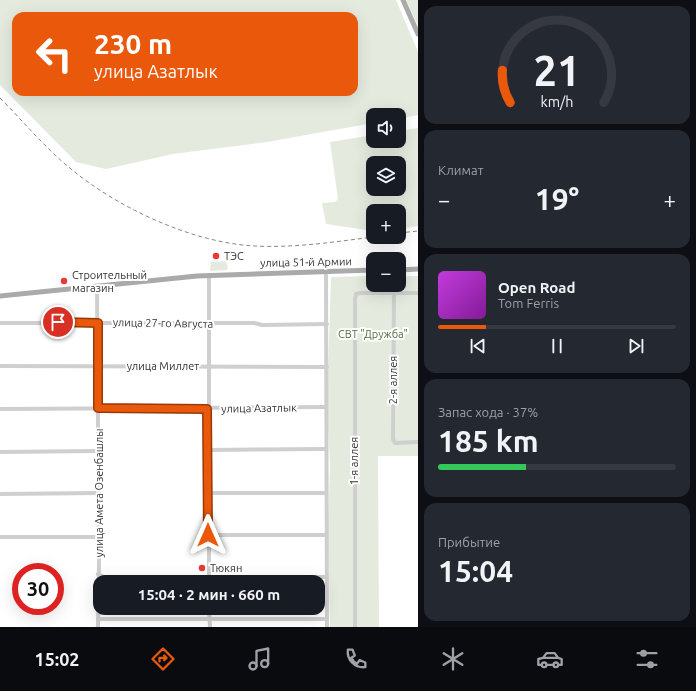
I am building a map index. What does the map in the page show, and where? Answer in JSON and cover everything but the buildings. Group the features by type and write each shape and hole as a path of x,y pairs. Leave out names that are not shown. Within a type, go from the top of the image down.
{"main road":[{"path":"402,0 418,34"},
{"path":"406,270 418,269"},
{"name":"улица 51-й Армии","path":"0,296 209,275 366,270"}],"street":[{"path":"326,271 326,627"},
{"path":"209,275 209,366 207,409 209,575"},
{"name":"улица Амета Озенбашлы","path":"97,286 99,493 98,627"},
{"path":"394,293 418,293"},
{"name":"1-я аллея","path":"355,627 354,407 356,294 394,293"},
{"name":"2-я аллея","path":"394,293 393,439 395,443 418,442"},
{"name":"улица 27-го Августа","path":"0,323 327,324"},
{"name":"улица Миллет","path":"0,366 327,367"},
{"name":"улица Азатлык","path":"0,409 207,409 325,407"},
{"path":"208,450 326,449"},
{"path":"0,452 98,451"},
{"path":"0,494 99,493"},
{"path":"208,493 326,493"},
{"path":"208,535 326,535"},
{"path":"0,537 99,537"},
{"path":"210,615 210,627"},
{"path":"98,619 326,619"}],"green space":[{"path":"0,0 396,0 418,52 418,115 406,118 406,108 366,108 366,124 267,142 173,154 106,169 76,162 0,85"},
{"path":"406,0 418,0 418,26"},
{"path":"418,128 418,226 406,228 406,204 366,204 366,230 326,224 322,203 335,202 338,199 330,142 366,136 366,148 406,148 406,130"},
{"path":"225,261 228,266 227,270 210,271 211,262"},
{"name":"СВТ \"Дружба\"","path":"366,276 366,292 406,292 406,276 418,276 418,456 378,456 379,627 330,627 328,527 330,466 327,405 331,277"}],"railway":[{"path":"0,98 52,152 90,183 134,210 182,231 231,243 255,246 329,243 366,238"},
{"path":"406,232 418,231"}],"place":[{"name":"ТЭС","path":"216,256"},
{"name":"Строительный магазин","path":"64,281"},
{"name":"Тюкян","path":"202,568"}],"route":[{"path":"58,322 98,323 98,408 207,409 208,535"}]}
